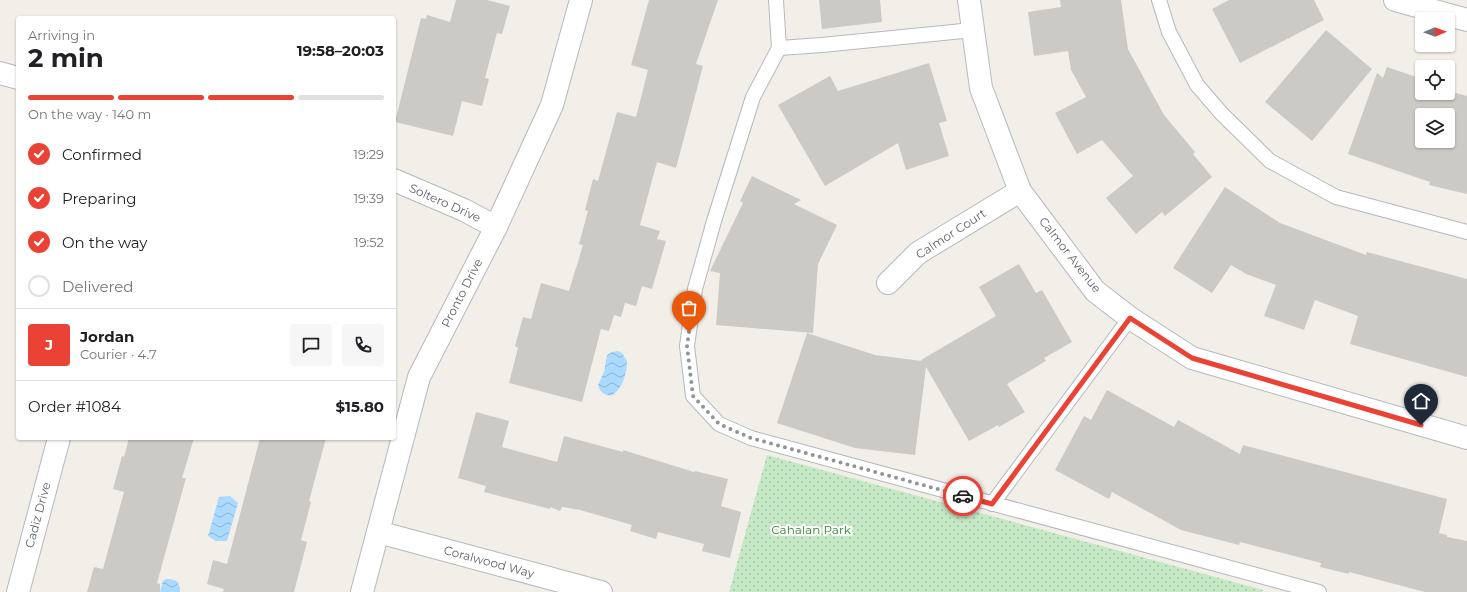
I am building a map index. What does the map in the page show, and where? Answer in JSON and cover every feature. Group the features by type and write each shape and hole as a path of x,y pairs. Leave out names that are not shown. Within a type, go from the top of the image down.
{"street":[{"name":"Pronto Drive","path":"362,592 418,377 496,227 552,105 581,0"},
{"name":"Calmor Avenue","path":"969,0 981,88 1020,191 1095,291 1130,318 1192,358 1467,438"},
{"path":"1395,0 1467,20"},
{"path":"0,73 16,77"},
{"name":"Soltero Drive","path":"396,181 464,210 496,227"},
{"name":"Calmor Court","path":"888,283 918,253 1020,191"},
{"name":"Cadiz Drive","path":"18,592 58,440"},
{"name":"Coralwood Way","path":"378,532 600,592"}],"lane":[{"path":"776,0 779,48 753,97 714,221 695,289 687,346 693,396 719,424 751,438 1319,592"},
{"path":"1159,0 1169,32 1197,85 1221,113 1270,161 1336,197 1467,232"},
{"path":"779,48 973,30"},
{"path":"992,504 1130,318"}],"green space":[{"name":"Cahalan Park","path":"767,455 1263,590 1262,592 729,592"}],"water":[{"path":"618,351 622,353 627,361 626,371 621,386 618,390 611,396 606,395 600,390 598,385 604,372 607,355"},
{"path":"230,496 238,503 227,541 216,541 208,536 219,497"},
{"path":"166,579 177,581 180,592 160,592 163,581"}],"building":[{"path":"456,0 487,0 510,6 502,34 497,33 485,78 489,79 482,106 462,101 453,136 396,122 421,18 426,19 427,15 450,22"},
{"path":"649,0 718,0 696,64 703,66 676,168 657,162 640,225 660,231 657,239 666,241 652,289 642,286 636,306 625,303 621,317 614,315 609,331 601,329 582,402 509,383 518,348 515,346 523,317 531,319 541,283 569,291 583,245 579,244 588,211 585,210 593,179 598,181 617,112 636,117 648,70 631,65"},
{"path":"819,0 880,0 882,22 822,29"},
{"path":"1060,0 1121,0 1128,49 1164,115 1195,152 1193,154 1212,177 1165,216 1162,212 1136,234 1106,198 1133,176 1102,140 1077,154 1055,113 1086,97 1071,70 1068,51 1034,56 1028,12 1061,7"},
{"path":"1229,0 1314,0 1324,20 1240,63 1212,9"},
{"path":"1326,30 1372,69 1312,141 1265,102"},
{"path":"929,63 947,121 939,123 949,156 906,170 898,143 825,186 778,105 830,76 838,91"},
{"path":"1387,67 1415,77 1415,100 1455,100 1455,93 1467,96 1467,194 1429,185 1430,182 1348,154 1377,73 1383,78"},
{"path":"752,176 801,200 794,204 837,225 818,264 813,333 716,325 720,273 710,271 743,203 740,201"},
{"path":"1225,187 1280,223 1366,255 1367,252 1467,279 1467,377 1350,344 1358,316 1315,300 1304,330 1264,316 1276,285 1246,274 1231,265 1212,293 1173,268"},
{"path":"1019,264 1036,293 1042,290 1072,342 1044,358 1046,361 1007,384 1025,412 999,427 998,425 969,441 926,367 915,455 855,448 777,423 807,333 875,355 922,361 921,360 996,316 979,287"},
{"path":"1107,390 1174,427 1178,420 1240,454 1243,445 1447,499 1439,533 1447,535 1447,537 1467,541 1467,592 1425,592 1349,572 1349,574 1320,567 1321,563 1240,542 1239,545 1181,530 1112,492 1109,499 1055,470 1084,416 1091,420"},
{"path":"476,412 509,421 502,447 557,462 564,436 623,452 623,450 694,472 728,479 721,506 741,512 730,558 702,551 704,544 658,532 656,539 630,531 632,525 580,510 562,507 560,511 550,507 550,509 484,492 486,486 458,478"},
{"path":"128,440 193,440 182,478 186,478 157,583 160,584 160,592 87,592 94,567 103,569 124,492 113,489 122,456 124,457"},
{"path":"259,440 325,440 309,501 311,502 301,540 307,542 294,592 223,592 224,589 207,584 213,560 227,564"}],"way so far":[{"path":"689,332 687,346 693,396 719,424 751,438 963,496"}],"route":[{"path":"963,496 992,504 1130,318 1192,358 1421,425"}]}
